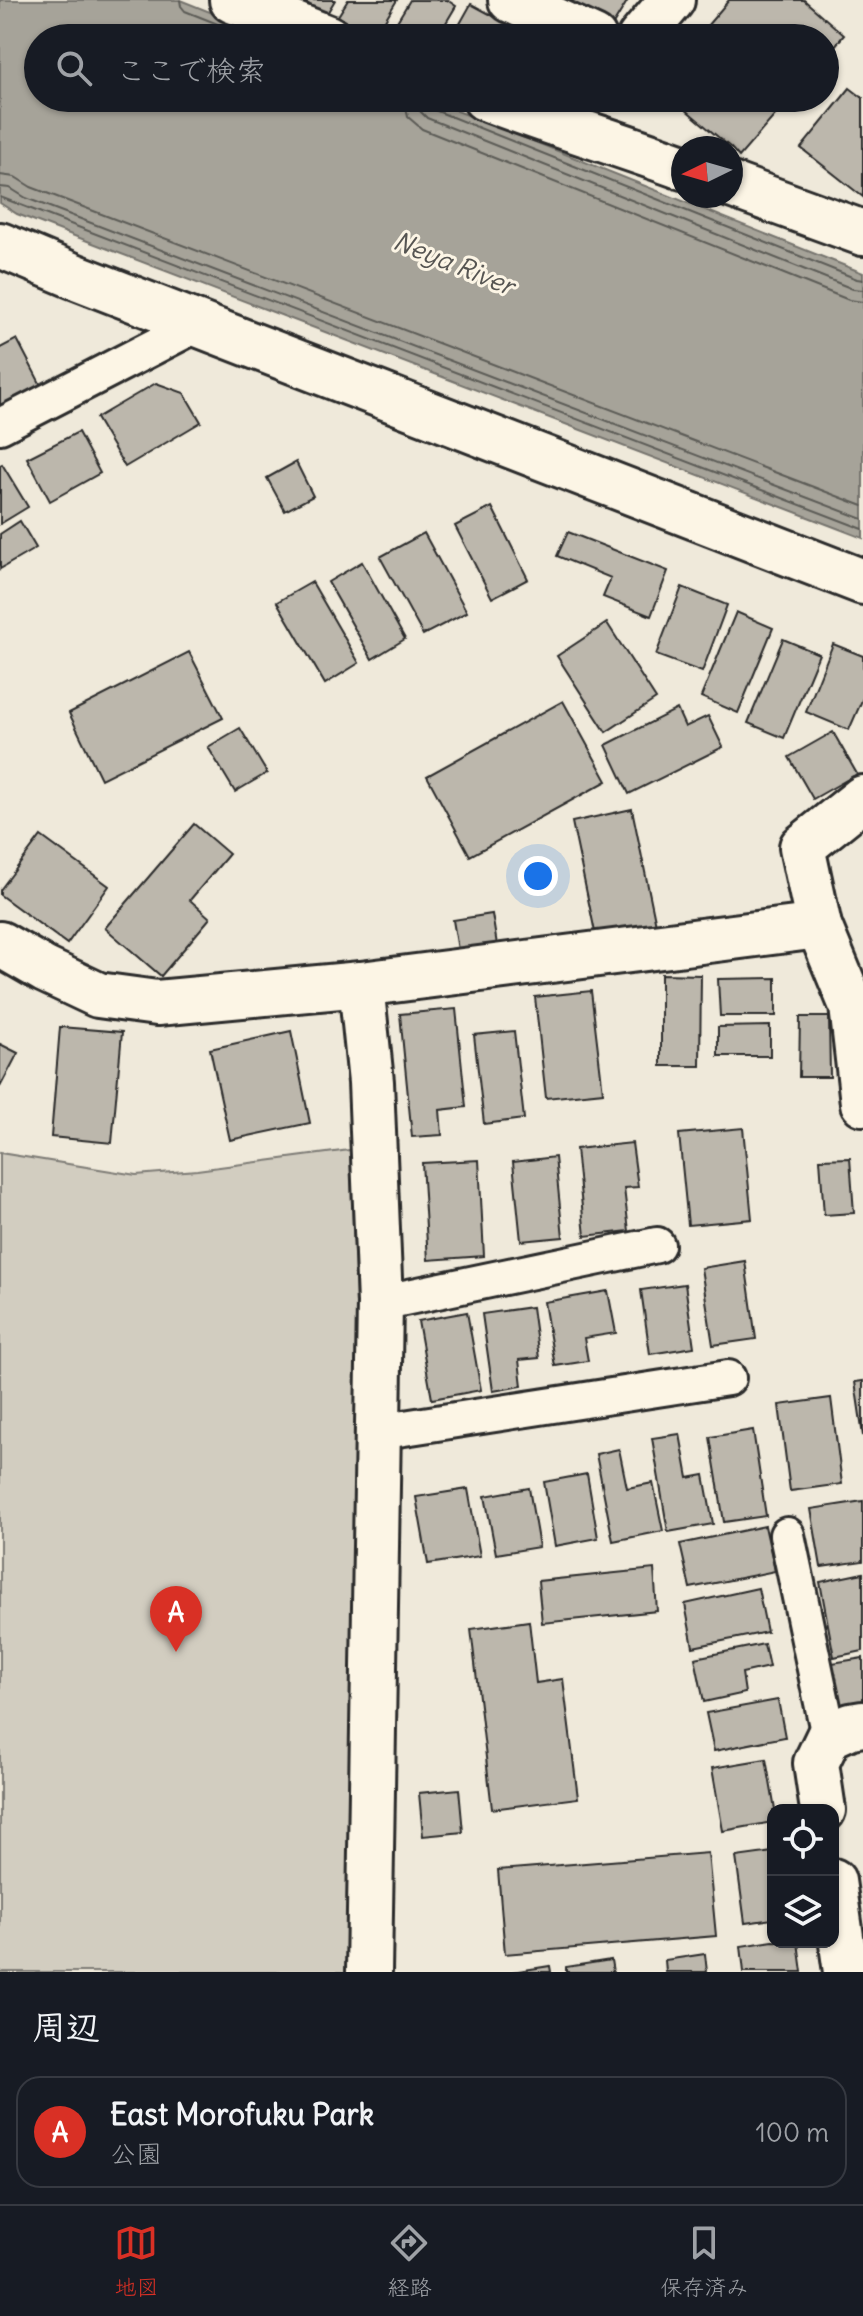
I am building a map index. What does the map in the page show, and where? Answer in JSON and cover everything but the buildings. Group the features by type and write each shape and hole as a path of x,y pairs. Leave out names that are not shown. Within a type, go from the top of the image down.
{"street":[{"path":"232,0 293,24"},
{"path":"511,0 563,24"},
{"path":"652,24 672,0"},
{"path":"566,112 607,139 671,163"},
{"path":"743,189 863,233"},
{"path":"0,245 863,582"},
{"path":"863,798 802,847 819,926 858,1006 863,1103"},
{"path":"0,944 98,995 157,1003 361,984 819,926"},
{"path":"361,984 371,1082 380,1303 369,1972"},
{"path":"822,1804 816,1763 846,1730"},
{"path":"839,1923 846,1972"}],"lane":[{"path":"0,426 198,324"},
{"path":"380,1303 657,1245"},
{"path":"378,1432 728,1378"},
{"path":"787,1535 846,1730"}],"shaded area":[{"path":"350,1150 357,1332 347,1972 0,1972 0,1153 136,1175"}],"water":[{"name":"Neya River","path":"0,0 180,0 240,24 24,24 24,112 460,112 671,196 671,208 700,208 863,273 863,538 17,214 0,203"}],"place":[{"name":"East Morofuku Park","path":"176,1652"}]}
